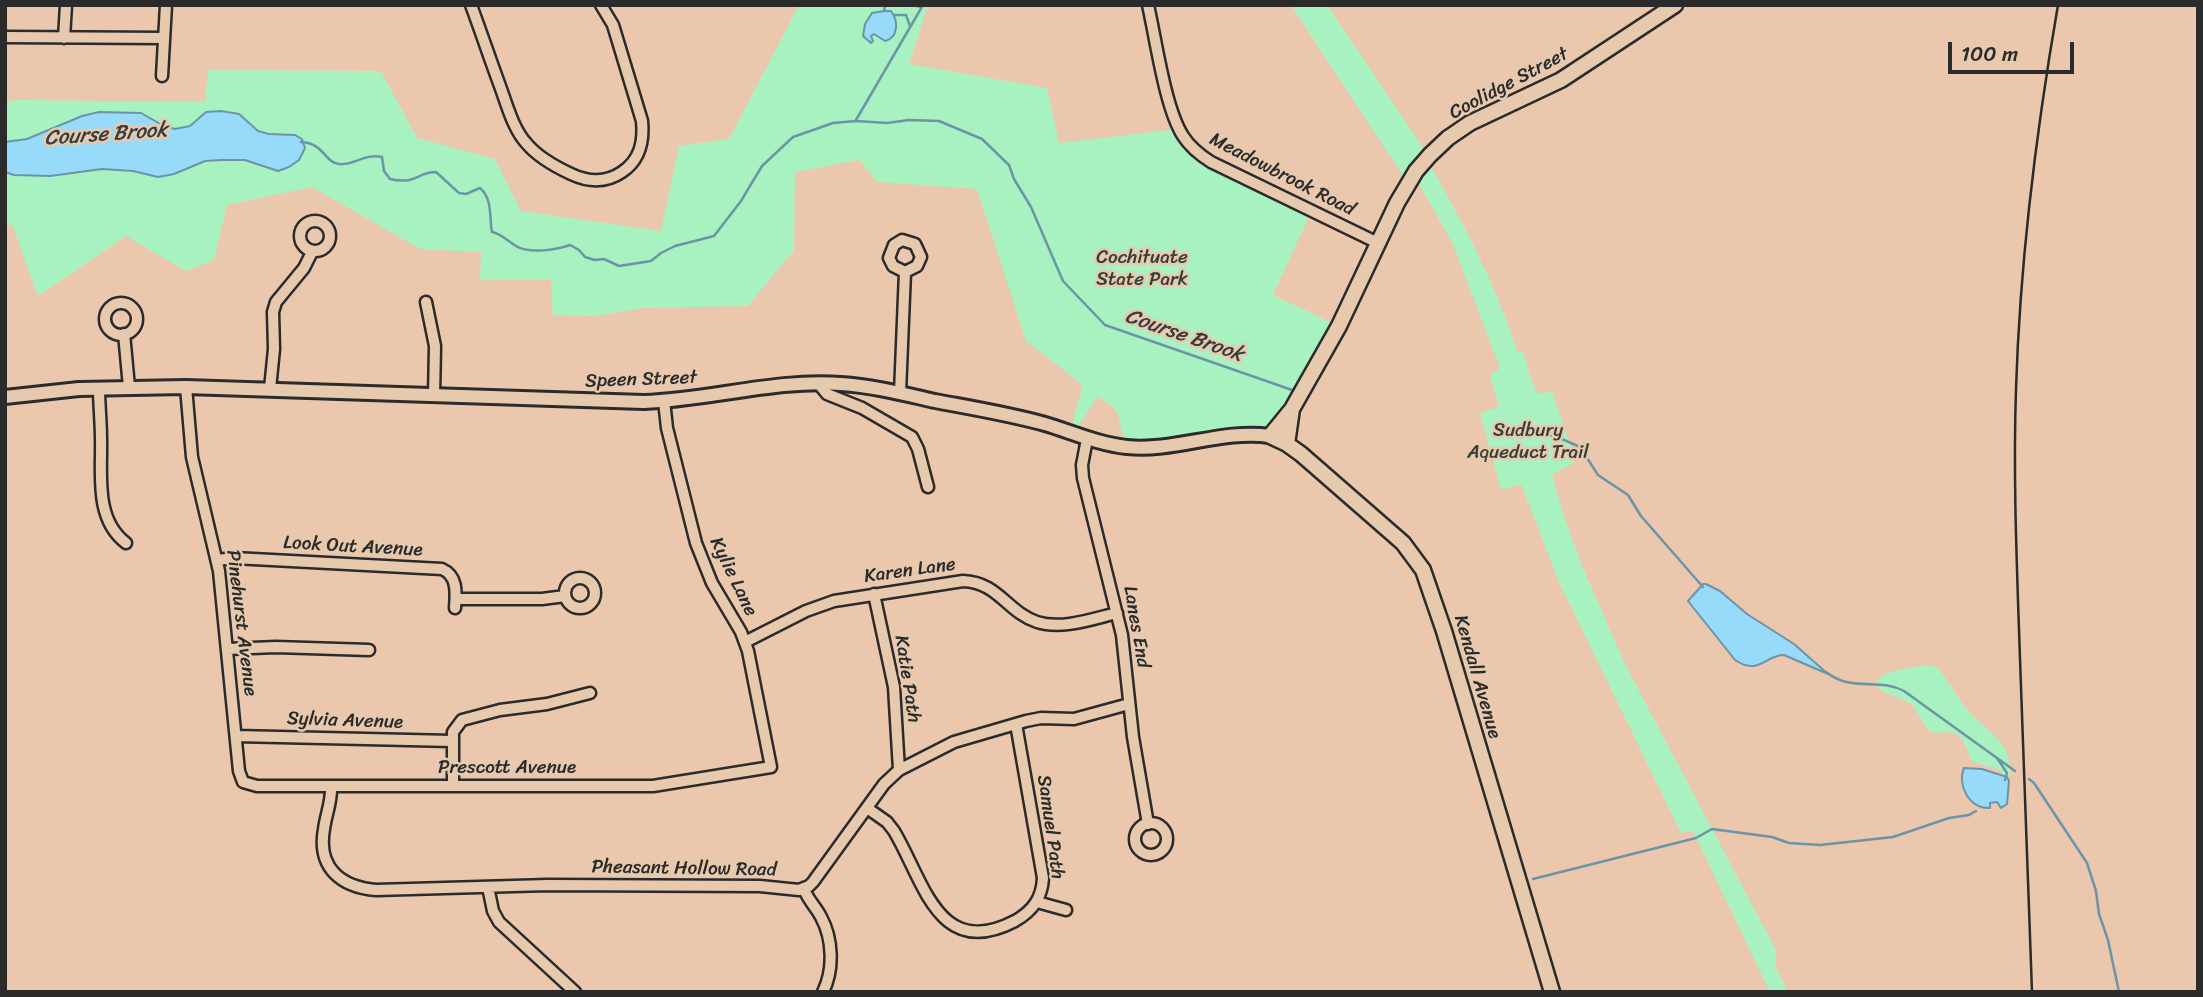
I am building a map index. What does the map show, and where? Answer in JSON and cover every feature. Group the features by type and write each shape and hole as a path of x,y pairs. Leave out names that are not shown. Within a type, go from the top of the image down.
{"main road":[{"name":"Coolidge Street","path":"1270,436 1292,409 1339,326 1397,203 1413,176 1430,155 1448,138 1488,113 1561,80 1675,5"},
{"name":"Coolidge Street","path":"1287,444 1292,409"},
{"name":"Kendall Avenue","path":"1270,436 1287,444 1403,544 1423,570 1444,631 1552,992"}],"street":[{"path":"64,38 66,5"},
{"path":"162,76 166,5"},
{"path":"471,5 515,124 526,143 565,171 586,180 610,179 631,166 642,145 642,121 613,24 601,5"},
{"name":"Meadowbrook Road","path":"1148,5 1174,118 1192,147 1211,162 1378,243"},
{"path":"5,37 164,38"},
{"path":"270,389 274,349 273,312 276,302 304,268 312,252"},
{"path":"900,393 905,272"},
{"path":"426,302 435,346 434,396"},
{"path":"124,334 129,387"},
{"path":"818,383 827,394 862,408 912,437 928,487"},
{"name":"Speen Street","path":"5,397 99,388 186,387 600,402 664,401 818,383 900,393 1025,419 1087,439 1137,448 1246,435 1270,436"},
{"name":"Pinehurst Avenue","path":"186,387 195,473 217,560 239,771 243,782"},
{"path":"99,388 100,470 105,512 112,530 126,543"},
{"name":"Kylie Lane","path":"664,401 667,428 698,550 712,583 745,642 751,661 771,767"},
{"name":"Lanes End","path":"1087,439 1082,464 1085,491 1104,554 1125,654 1129,704 1147,824"},
{"name":"Look Out Avenue","path":"217,560 234,558 442,569 453,578 455,604 565,596"},
{"name":"Karen Lane","path":"745,642 820,606 848,597 949,582 975,581 986,585 1027,618 1038,622 1063,624 1117,613"},
{"name":"Katie Path","path":"874,594 894,687 899,770"},
{"path":"228,649 276,647 369,650"},
{"path":"453,785 453,736 462,720 590,693"},
{"name":"Pheasant Hollow Road","path":"331,786 322,840 327,863 341,881 352,886 376,890 760,886 793,890 804,888 813,881 884,784 899,770 954,743 1016,724 1041,718 1074,719 1129,704"},
{"name":"Samuel Path","path":"867,808 887,822 894,831 938,912 955,927 974,932 1002,927 1026,914 1037,902 1042,888 1042,869 1016,724"},
{"name":"Sylvia Avenue","path":"236,736 453,736"},
{"name":"Prescott Avenue","path":"243,782 249,786 664,786 771,767"},
{"path":"488,887 493,912 499,922 575,992"},
{"path":"804,888 822,919 828,937 830,974 823,992"},
{"path":"1037,902 1066,910"}],"green space":[{"name":"Cochituate State Park","path":"799,5 928,5 909,64 1047,88 1059,143 1179,129 1192,147 1312,210 1273,295 1339,326 1270,436 1126,447 1117,411 1098,396 1078,427 1074,425 1083,385 1026,341 977,189 877,182 859,160 795,172 794,250 748,306 644,308 595,316 553,315 551,280 480,280 481,252 420,249 312,187 227,205 214,260 186,271 126,236 38,296 12,224 5,227 5,102 205,102 208,70 381,71 417,138 495,159 521,211 661,231 679,146 729,139"},
{"path":"1291,5 1327,5 1424,149 1403,176"},
{"name":"Sudbury Aqueduct Trail","path":"1430,165 1479,257 1518,353 1523,350 1538,394 1552,391 1574,463 1552,474 1583,568 1625,664 1776,950 1776,967 1788,992 1770,992 1693,831 1681,833 1559,582 1521,484 1501,490 1480,413 1499,407 1490,376 1500,368 1453,244 1418,182"},
{"path":"1925,665 1937,667 1966,708 2004,748 2010,768 2009,781 2002,775 2002,770 1973,762 1964,742 1957,735 1929,731 1912,704 1880,690 1876,682 1886,674"}],"water":[{"path":"891,11 894,15 895,33 885,41 874,34 871,36 871,43 863,36 865,24 872,13"},
{"path":"99,112 141,113 175,129 190,126 206,112 239,114 258,131 295,135 302,139 305,148 299,160 278,171 245,160 205,161 174,174 158,177 133,171 102,169 50,176 14,175 5,172 5,142 27,139 82,116"},
{"path":"1703,584 1720,591 1747,614 1794,644 1828,674 1784,655 1750,666 1735,660 1688,601"},
{"path":"1964,768 1982,769 2007,777 2007,804 2001,808 1997,802 1990,803 1990,808 1976,805 1966,795 1962,782"}],"waterway":[{"path":"884,11 885,5"},
{"path":"911,5 922,7"},
{"path":"856,120 923,5"},
{"path":"894,15 906,15 910,26"},
{"name":"Course Brook","path":"301,142 315,146 330,160 339,164 382,157 384,171 390,179 406,180 436,172 459,193 466,194 480,188 489,203 492,232 516,246 535,251 570,245 585,257 604,259 619,266 651,261 675,246 714,236 741,201 762,166 793,137 833,123 939,121 982,139 1009,165 1031,207 1063,281 1105,325 1295,391"},
{"name":"Course Brook","path":"1541,435 1555,436 1580,447 1598,475 1628,495 1641,516 1703,587"},
{"name":"Course Brook","path":"1826,672 1846,682 1884,685 1904,691 2015,771"},
{"path":"1997,758 2007,773 2005,780"},
{"name":"Course Brook","path":"2029,779 2087,863 2119,992"},
{"path":"1533,879 1696,838 1712,829 1772,837 1789,843 1820,845 1893,837 1976,811"}],"railway":[{"path":"2032,992 2017,558 2016,389 2030,196 2058,5"}]}
